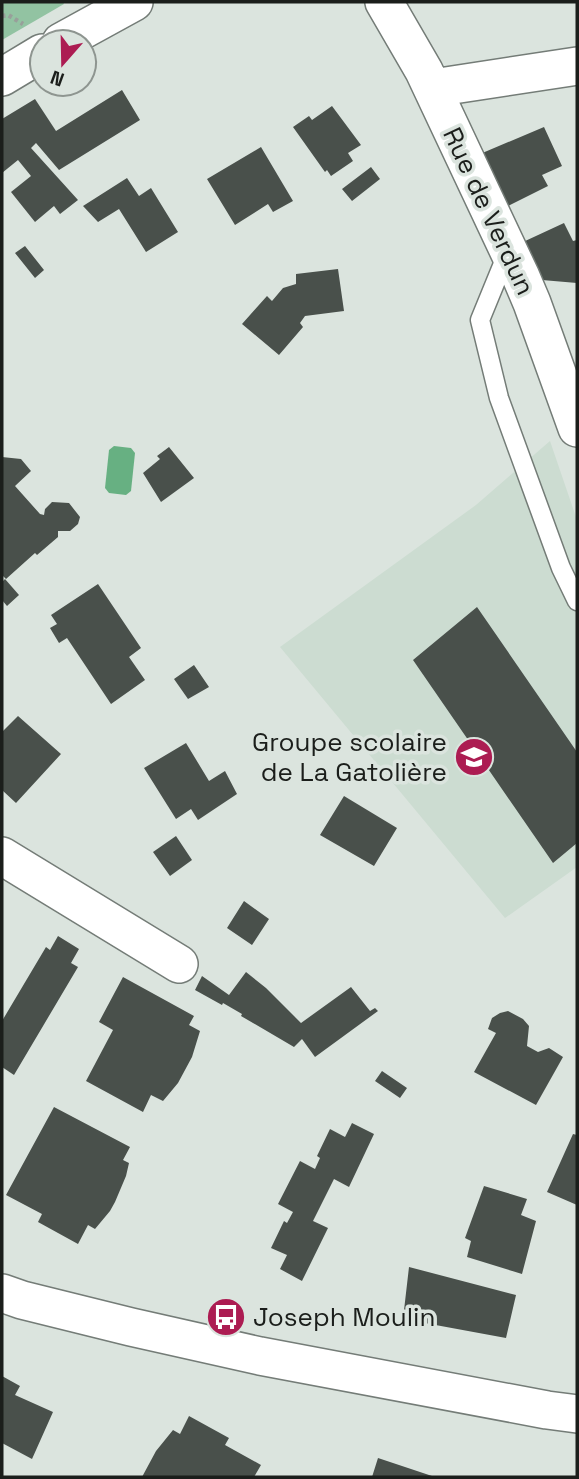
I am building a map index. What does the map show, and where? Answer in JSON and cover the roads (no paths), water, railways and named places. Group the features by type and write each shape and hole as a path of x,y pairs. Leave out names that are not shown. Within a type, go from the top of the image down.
{"street":[{"name":"Rue de Verdun","path":"384,2 433,88 509,251 532,303 577,428"},
{"path":"82,28 114,6"},
{"path":"2,77 28,61"},
{"path":"433,88 577,66"},
{"path":"2,856 179,964"},
{"path":"2,1293 131,1327 260,1356 577,1414"}],"lane":[{"path":"509,251 480,320 499,398 561,568 577,601"}],"place":[{"name":"Groupe scolaire de La Gatolière","path":"474,757"},
{"name":"Joseph Moulin","path":"226,1317"}]}
